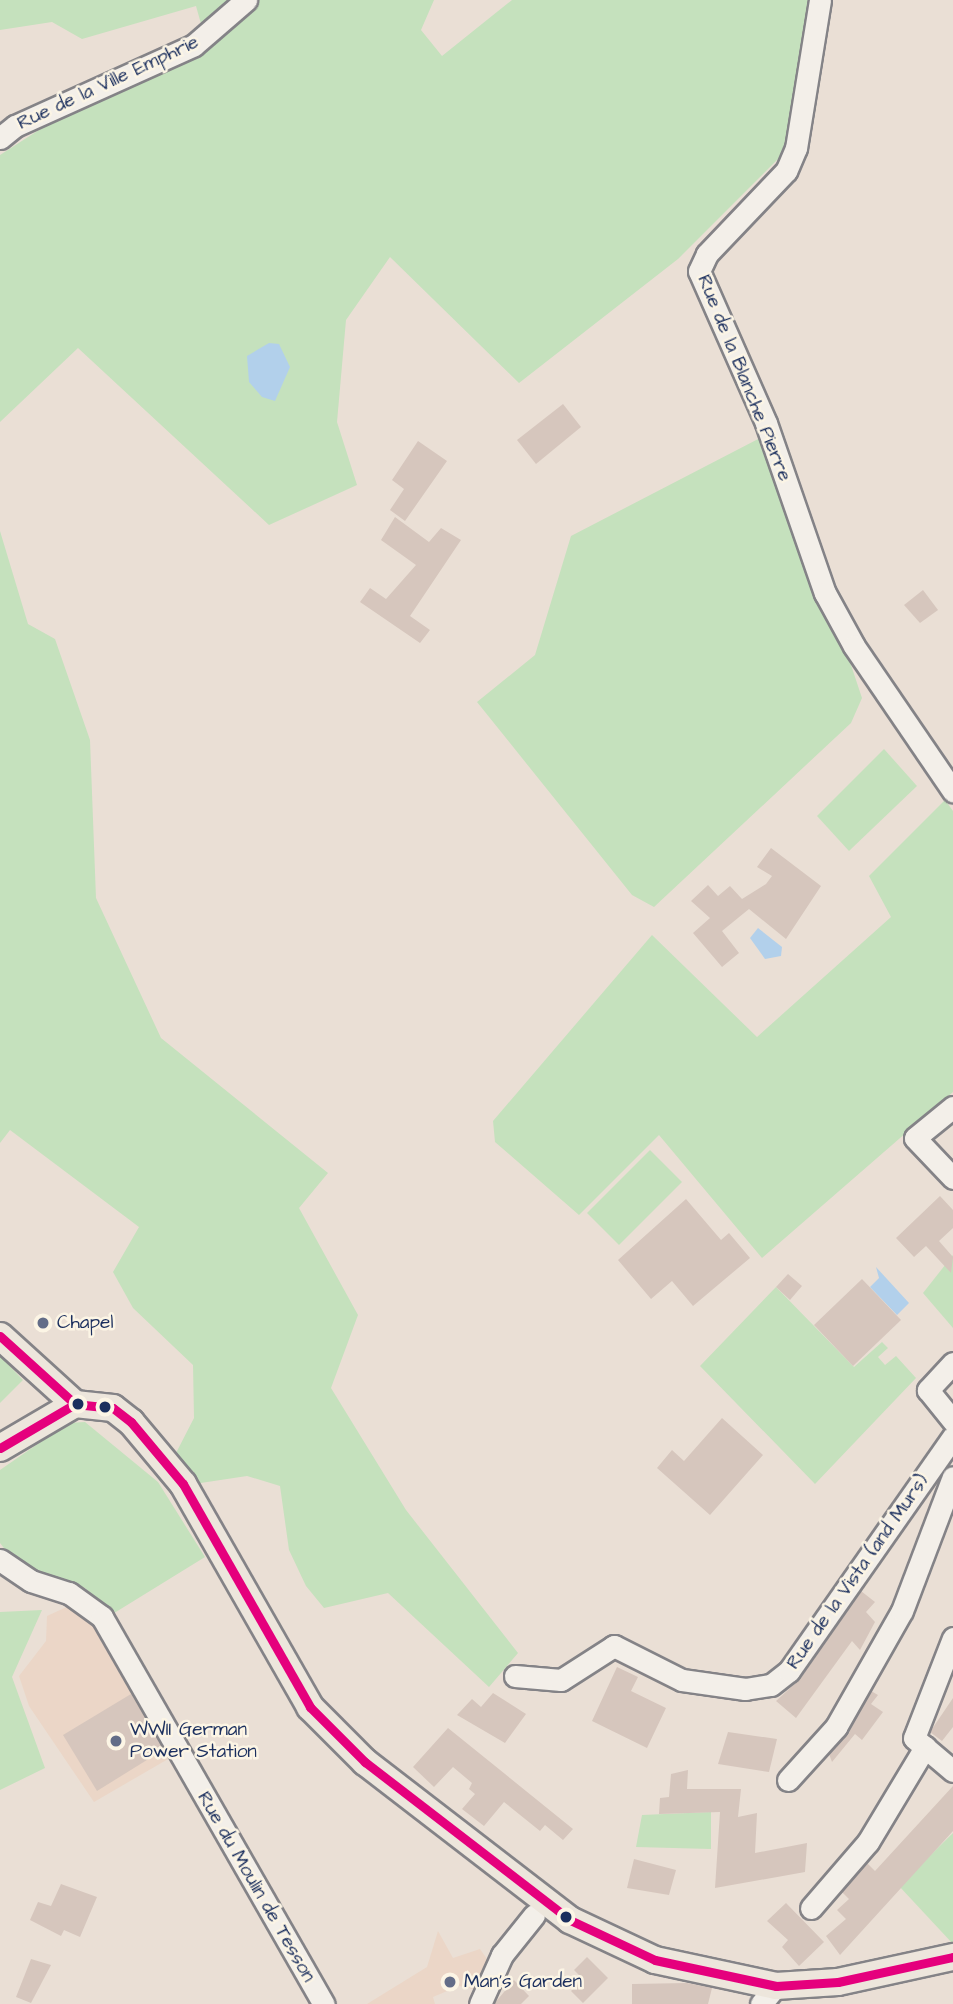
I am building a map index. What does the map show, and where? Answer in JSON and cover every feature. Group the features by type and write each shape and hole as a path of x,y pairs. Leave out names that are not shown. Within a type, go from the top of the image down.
{"main road":[{"path":"0,1336 75,1404 113,1408 170,1465 310,1707 365,1762 570,1920 655,1960 769,1995 953,1956"},
{"path":"0,1448 75,1404"}],"street":[{"name":"Rue de la Ville Emphrie","path":"0,138 15,126 194,45 246,0"},
{"name":"Rue de la Blanche Pierre","path":"820,0 796,148 786,171 707,254 698,271 766,423 825,593 953,791"},
{"path":"953,1107 915,1138 953,1178"},
{"path":"953,1363 928,1390 953,1421"},
{"name":"Rue de la Vista (and Murs)","path":"515,1676 561,1680 614,1647 682,1680 745,1689 771,1685 789,1671 953,1437"},
{"path":"788,1780 836,1727 902,1611 953,1477"},
{"name":"Rue du Moulin de Tesson","path":"0,1560 31,1581 69,1593 102,1617 324,2004"},
{"path":"953,1638 915,1729 914,1738 953,1771"},
{"path":"811,1908 868,1842 925,1747"},
{"path":"481,2004 502,1955 534,1915"}],"shaded area":[{"path":"71,1605 92,1620 175,1755 94,1802 29,1706 19,1676 46,1641 47,1616"},
{"path":"438,1931 453,1958 480,1949 487,1959 482,1991 459,1986 433,1997 435,2004 367,2004 427,1967"}],"green space":[{"path":"0,0 235,0 203,31 196,6 82,39 52,22 0,30"},
{"path":"256,0 434,0 421,30 442,56 512,0 808,0 783,154 678,259 519,383 390,257 346,320 337,422 357,485 269,525 78,348 0,422 0,155 81,103 211,42"},
{"path":"762,437 810,586 847,653 862,698 851,723 654,907 632,895 477,702 535,655 571,536"},
{"path":"0,531 28,624 55,639 90,740 96,898 161,1038 328,1173 299,1208 358,1315 331,1388 406,1510 518,1653 489,1687 388,1593 324,1608 306,1586 289,1550 280,1486 247,1476 194,1484 176,1453 194,1418 193,1365 133,1308 113,1272 139,1227 10,1130 0,1143"},
{"path":"884,749 917,786 849,851 817,816"},
{"path":"945,800 953,811 953,1092 762,1258 659,1135 579,1215 495,1142 493,1121 652,935 757,1037 891,917 869,876"},
{"path":"650,1150 682,1182 619,1245 587,1213"},
{"path":"953,1255 953,1328 923,1293"},
{"path":"776,1287 854,1367 882,1342 888,1348 878,1357 885,1365 896,1356 916,1378 815,1484 700,1366"},
{"path":"0,1356 23,1380 0,1403"},
{"path":"85,1422 158,1482 205,1557 111,1615 85,1588 15,1562 0,1543 0,1470 68,1423"},
{"path":"42,1610 12,1677 45,1768 0,1790 0,1612"},
{"path":"711,1812 711,1849 636,1847 642,1815"},
{"path":"953,1833 953,1944 899,1886"}],"water":[{"path":"269,343 279,344 290,367 275,401 262,397 249,382 247,356"},
{"path":"758,928 782,947 781,956 765,959 750,938"},
{"path":"876,1267 909,1303 897,1315 870,1287 879,1278"}],"building":[{"path":"563,404 581,427 536,464 517,440"},
{"path":"418,441 447,461 405,521 390,510 404,489 392,480"},
{"path":"395,517 429,542 441,528 461,540 410,616 430,630 420,643 360,602 370,588 386,599 416,565 381,540"},
{"path":"923,590 938,610 920,623 904,605"},
{"path":"771,848 821,886 786,939 749,909 722,931 739,953 722,967 693,933 710,918 691,901 708,885 718,896 730,886 742,899 766,884 772,876 757,867"},
{"path":"940,1196 953,1210 953,1228 939,1241 953,1257 951,1273 926,1246 914,1257 896,1238"},
{"path":"686,1199 721,1240 729,1233 750,1258 693,1306 672,1281 651,1299 618,1260"},
{"path":"788,1274 802,1286 790,1300 776,1287"},
{"path":"862,1279 901,1320 853,1366 814,1325"},
{"path":"722,1418 763,1455 710,1515 657,1468 672,1450 684,1461"},
{"path":"861,1591 875,1602 866,1612 875,1622 860,1650 852,1641 796,1718 776,1701 800,1679"},
{"path":"617,1667 638,1677 631,1691 666,1708 647,1748 592,1721"},
{"path":"871,1691 878,1695 871,1704 883,1712 862,1740 855,1734 832,1762 829,1754"},
{"path":"493,1693 526,1714 505,1743 457,1715 472,1699 481,1707"},
{"name":"WWII German Power Station","path":"131,1694 163,1750 97,1791 63,1735"},
{"path":"953,1698 953,1727 942,1741 930,1732"},
{"path":"448,1728 573,1829 563,1840 545,1825 540,1831 504,1802 484,1826 462,1809 475,1794 469,1789 472,1783 453,1767 434,1787 413,1767"},
{"path":"728,1732 777,1739 769,1772 718,1764"},
{"path":"688,1770 687,1789 741,1789 738,1817 757,1813 755,1853 807,1843 805,1872 715,1888 720,1812 659,1814 660,1798 669,1797 671,1774"},
{"path":"953,1786 953,1831 840,1955 826,1936 846,1919 837,1910 849,1899 842,1892 867,1863 875,1871"},
{"path":"634,1859 676,1870 669,1895 627,1888"},
{"path":"61,1884 97,1897 80,1937 64,1930 61,1936 30,1920 38,1902 51,1906"},
{"path":"786,1903 824,1942 799,1966 782,1947 788,1940 767,1921"},
{"path":"587,1957 608,1978 583,2003 571,1991 583,1979 574,1970"},
{"path":"31,1959 51,1965 31,2003 16,1997"},
{"path":"514,1980 529,1996 521,2004 494,2004"},
{"path":"687,1983 712,1988 708,2004 632,2004 632,1984"}],"transit line":[{"path":"0,1336 75,1404"},
{"path":"0,1448 75,1404 113,1408 131,1422 183,1484 310,1707 365,1762 570,1920 655,1960 776,1986 838,1982 953,1957"}],"place":[{"name":"Chapel","path":"43,1323"},
{"name":"WWII German Power Station","path":"116,1741"},
{"name":"Man's Garden","path":"450,1982"}]}
